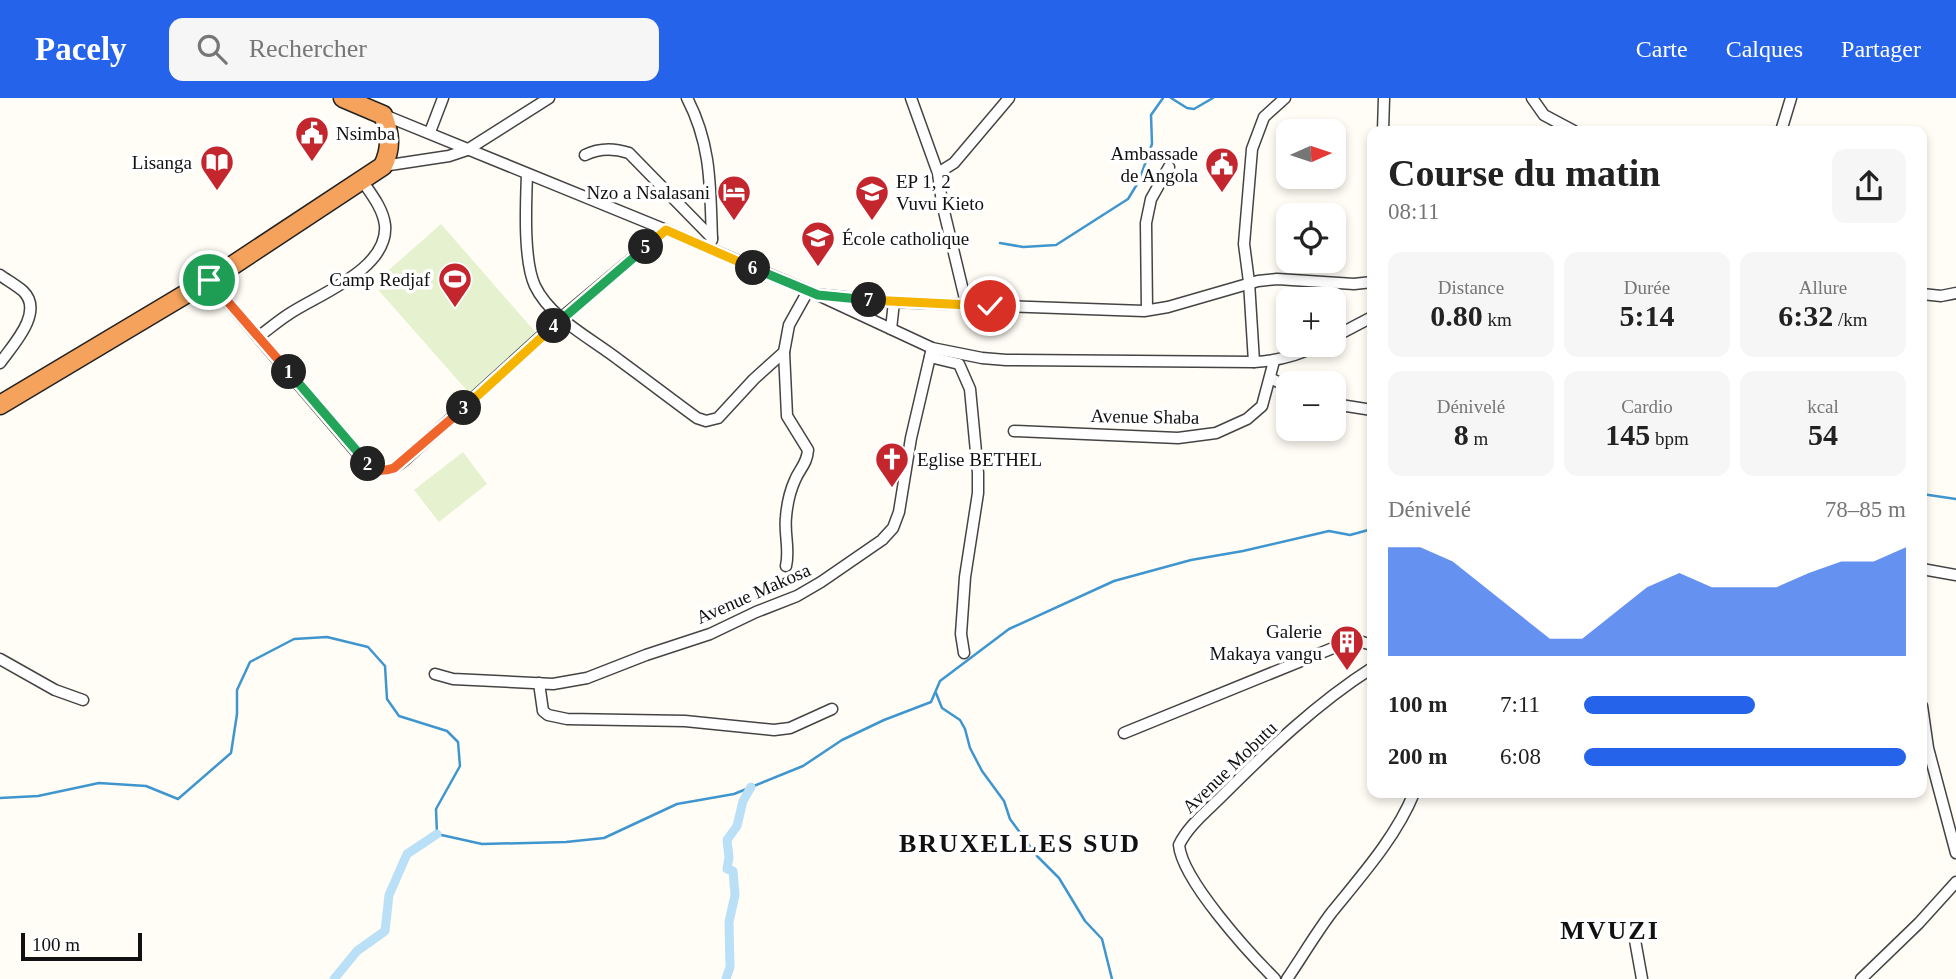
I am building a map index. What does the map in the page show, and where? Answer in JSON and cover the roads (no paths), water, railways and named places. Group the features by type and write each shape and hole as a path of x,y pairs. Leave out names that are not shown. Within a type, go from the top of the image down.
{"highway":[{"path":"0,404 209,280 383,166 390,152 390,140 383,115 343,98"}],"street":[{"path":"430,132 443,98"},
{"path":"383,166 438,158 467,150 549,98"},
{"path":"687,98 710,167 712,251"},
{"path":"911,98 938,173 942,203 966,303"},
{"path":"938,173 954,163 1009,98"},
{"path":"1254,362 1244,244 1252,149 1264,117 1285,98"},
{"path":"1383,126 1384,98"},
{"path":"1532,98 1544,115 1565,126"},
{"path":"1783,126 1791,98"},
{"path":"383,115 430,132 467,150 813,293 891,329 931,353 959,364 970,388 978,493 965,577 961,634 964,653"},
{"path":"585,155 596,149 629,153 712,238"},
{"path":"1147,310 1146,223 1152,199 1169,167"},
{"path":"527,174 525,205 528,241 534,284 542,297 561,318 697,418 706,421 718,418 754,379 784,352"},
{"path":"258,337 289,314 352,277 369,263 379,249 385,234 384,222 378,205 363,181"},
{"path":"209,280 370,468 384,471 405,460 561,318 666,230"},
{"path":"0,275 24,292 30,307 26,324 0,363"},
{"path":"813,293 894,302 966,303 1102,311 1168,307 1249,282 1277,279 1367,283"},
{"path":"786,566 789,553 786,517 792,488 796,476 804,466 808,450 787,416 784,401 784,352 792,318 813,293"},
{"path":"1927,295 1956,293"},
{"path":"891,329 894,302"},
{"path":"1346,331 1367,320"},
{"path":"931,353 1006,360 1254,362 1292,357"},
{"name":"Avenue Makosa","path":"435,674 453,679 565,683 587,678 646,654 710,634 797,596 882,540 893,528 899,512 911,438 931,353"},
{"name":"Avenue Shaba","path":"1014,431 1178,438 1202,436 1224,430 1257,412 1266,395 1275,361"},
{"path":"1270,378 1276,381"},
{"path":"1346,406 1367,409"},
{"path":"1927,570 1956,575"},
{"path":"1124,733 1338,646 1359,641 1367,643"},
{"path":"0,659 55,690 83,700"},
{"name":"Avenue Mobutu","path":"1275,979 1238,940 1186,867 1179,845 1187,832 1241,777 1322,704 1367,672"},
{"path":"539,683 543,711 548,715 567,719 685,721 774,730 790,728 832,709"},
{"path":"1927,741 1956,853"},
{"path":"1287,979 1331,913 1349,893 1405,814 1412,798"},
{"path":"1861,979 1919,923 1956,882"},
{"path":"1635,940 1642,979"}],"waterway":[{"path":"1000,243 1023,247 1056,245 1128,199 1139,181 1152,144 1151,115 1163,98"},
{"path":"1171,98 1187,108 1194,109 1213,98"},
{"path":"1927,495 1956,499"},
{"path":"0,798 38,796 99,783 146,786 178,799 231,753 237,714 237,690 250,662 294,639 327,637 368,647 385,666 387,699 399,716 447,731 458,742 460,766 436,809 437,834 482,844 566,842 604,838 677,804 734,794 803,766 842,740 931,702 940,681 1009,629 1114,581 1191,560 1329,531 1350,535 1367,530"},
{"path":"936,693 942,708 960,720 970,748 982,771 1004,801 1010,819 1037,856 1059,878 1085,921 1102,939 1112,979"},
{"path":"726,979 730,967 729,922 735,895 733,871 727,869 727,840 737,826 743,801 751,787"},
{"path":"334,979 357,951 385,931 389,895 407,854 437,834"}],"place":[{"name":"Nsimba","path":"312,163"},
{"name":"Lisanga","path":"217,192"},
{"name":"Ambassade de Angola","path":"1222,194"},
{"name":"Nzo a Nsalasani","path":"734,222"},
{"name":"EP 1, 2 Vuvu Kieto","path":"872,222"},
{"name":"École catholique","path":"818,268"},
{"name":"Camp Redjaf","path":"455,309"},
{"name":"Eglise BETHEL","path":"892,489"},
{"name":"Galerie Makaya vangu","path":"1347,672"}],"district":[{"name":"BRUXELLES SUD","path":"1020,843"},
{"name":"MVUZI","path":"1610,930"}]}
